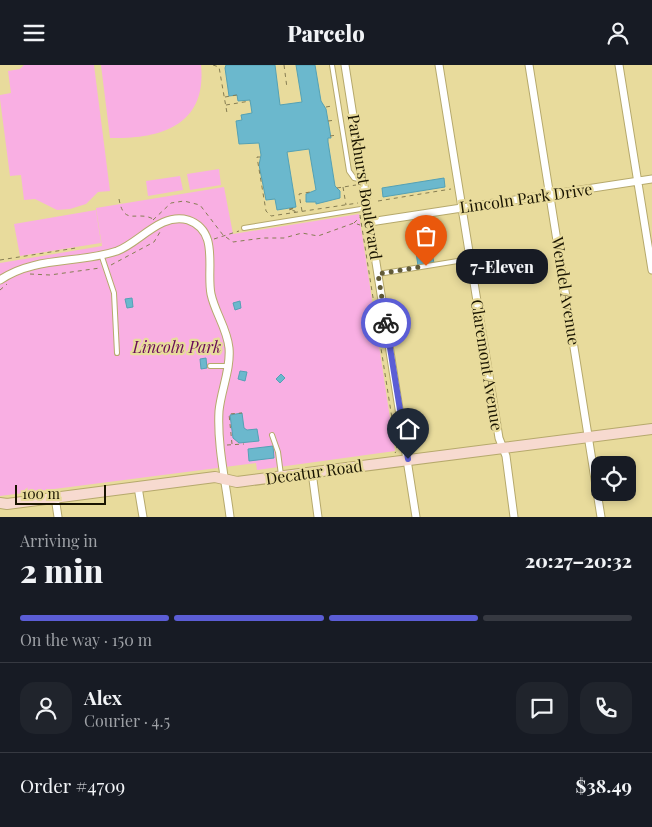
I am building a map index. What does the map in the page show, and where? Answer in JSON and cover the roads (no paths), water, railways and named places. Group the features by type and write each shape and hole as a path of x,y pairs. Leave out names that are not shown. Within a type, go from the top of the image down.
{"street":[{"name":"Parkhurst Boulevard","path":"345,65 416,517"},
{"name":"Claremont Avenue","path":"439,65 499,438 506,456 514,517"},
{"name":"Wendel Avenue","path":"530,65 590,436 601,517"},
{"path":"619,65 652,270"},
{"name":"Lincoln Park Drive","path":"370,222 652,179"},
{"path":"0,280 28,266 101,254 125,247 156,223 174,219 187,220 199,226 210,249 211,294 228,343 228,366 219,422 230,517"},
{"name":"Decatur Road","path":"2,505 215,477 237,482 281,477 408,459 652,429"},
{"path":"312,472 318,517"},
{"path":"138,487 143,517"},
{"path":"55,497 58,517"}],"lane":[{"path":"332,65 349,171 354,178 363,180"},
{"path":"244,228 368,208"},
{"path":"101,254 114,293 117,353"},
{"path":"378,274 470,259"},
{"path":"210,366 228,366"},
{"path":"272,435 278,452 281,477"}],"place":[{"name":"7-Eleven","path":"426,266"}],"park label":[{"name":"Lincoln Park","path":"177,347"}]}
